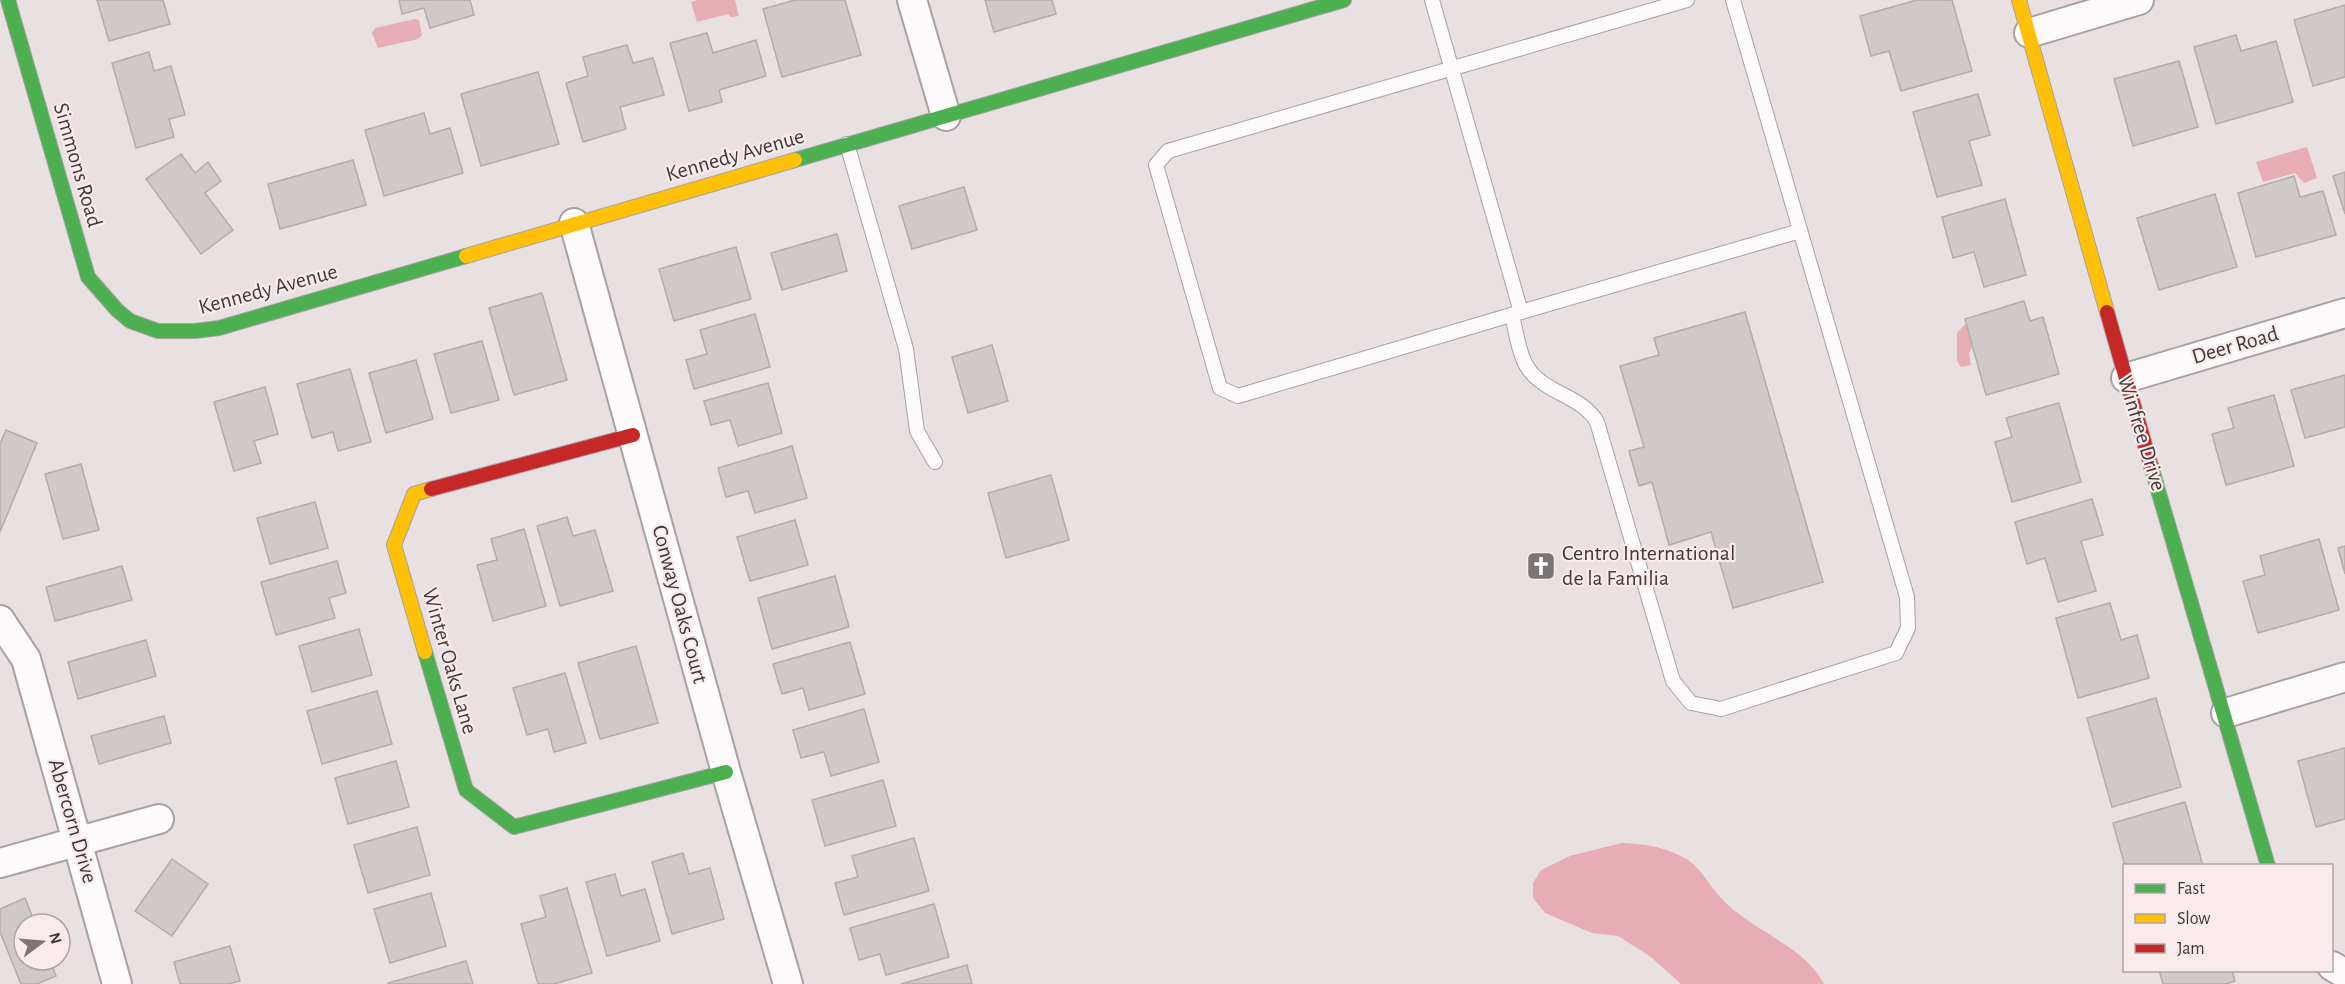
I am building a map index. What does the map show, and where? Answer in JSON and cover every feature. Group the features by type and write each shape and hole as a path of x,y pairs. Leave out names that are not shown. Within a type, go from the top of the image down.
{"street":[{"name":"Simmons Road","path":"8,0 88,277 112,308 135,325"},
{"path":"912,0 945,116"},
{"name":"Kennedy Avenue","path":"135,325 173,334 219,328 1344,0"},
{"name":"Winfree Drive","path":"2019,0 2126,378 2226,713 2267,864"},
{"path":"2029,33 2139,0"},
{"name":"Conway Oaks Court","path":"574,223 726,772 788,984"},
{"name":"Deer Road","path":"2126,378 2345,313"},
{"name":"Winter Oaks Lane","path":"633,435 414,494 394,545 466,790 514,827 726,772"},
{"name":"Abercorn Drive","path":"0,620 26,659 79,840 117,984"},
{"path":"2226,713 2345,677"},
{"path":"0,863 159,819"}],"lane":[{"path":"1432,0 1517,314 1526,365 1537,379 1590,410 1597,422 1673,681 1691,703 1721,709 1896,653 1908,628 1907,597 1733,0"},
{"path":"1687,0 1168,151 1156,165 1220,388 1238,396 1800,231"},
{"path":"847,144 906,349 917,431 935,462"}],"shaded area":[{"path":"735,0 739,16 731,17 728,14 697,22 691,2"},
{"path":"419,20 422,35 418,39 378,48 372,33 375,28"},
{"path":"2307,147 2317,178 2304,183 2295,173 2263,182 2256,162"},
{"path":"1965,324 1970,325 1971,365 1961,367 1957,361 1957,333"},
{"path":"1622,843 1656,847 1688,860 1732,909 1804,959 1824,984 1681,984 1651,957 1618,936 1592,933 1545,913 1533,898 1533,883 1541,870 1570,856"}],"building":[{"path":"97,0 163,0 170,24 109,41"},
{"path":"399,0 470,0 474,15 430,28 424,8 402,14"},
{"path":"795,0 845,0 861,55 782,77 763,9"},
{"path":"985,0 1052,0 1056,14 994,32"},
{"path":"1917,0 1952,0 1972,71 1901,91 1889,51 1871,56 1860,16"},
{"path":"2345,5 2345,77 2313,86 2294,20"},
{"path":"707,33 713,53 756,40 766,76 719,90 722,102 689,111 670,43"},
{"path":"2236,35 2241,51 2276,41 2293,102 2216,124 2194,47"},
{"path":"627,45 633,63 653,58 664,95 620,107 626,129 583,142 566,83 588,76 583,57"},
{"path":"149,52 154,71 171,66 185,115 169,119 174,137 136,148 112,63"},
{"path":"2179,61 2198,127 2133,146 2114,79"},
{"path":"538,72 559,144 481,166 461,94"},
{"path":"1978,94 1990,135 1969,141 1982,185 1937,197 1913,112"},
{"path":"424,113 430,134 450,128 463,173 384,196 365,130"},
{"path":"181,154 195,173 208,162 221,181 205,193 233,230 201,254 146,179"},
{"path":"353,160 366,205 280,229 268,184"},
{"path":"2345,172 2345,214 2333,176"},
{"path":"2294,176 2300,197 2323,191 2336,235 2256,257 2238,193"},
{"path":"964,187 977,230 912,249 899,206"},
{"path":"2215,194 2237,267 2159,290 2137,218"},
{"path":"2005,199 2026,275 1984,287 1974,252 1953,258 1942,217"},
{"path":"837,234 847,271 782,290 771,253"},
{"path":"736,247 751,299 674,321 659,269"},
{"path":"542,293 567,380 514,395 489,308"},
{"path":"2024,301 2030,321 2043,317 2059,374 1986,395 1965,319"},
{"path":"1745,312 1823,582 1733,608 1711,532 1669,545 1652,482 1639,486 1629,451 1644,447 1620,366 1659,355 1654,338"},
{"path":"755,314 770,367 694,389 686,360 707,354 700,330"},
{"path":"482,341 499,400 451,413 434,354"},
{"path":"992,345 1008,401 968,413 952,357"},
{"path":"416,360 433,419 386,433 369,373"},
{"path":"350,369 371,442 338,451 333,432 312,438 297,384"},
{"path":"2345,375 2345,427 2305,438 2291,390"},
{"path":"768,383 782,433 738,446 730,420 711,425 704,401"},
{"path":"265,387 278,434 254,441 261,463 234,471 214,402"},
{"path":"2274,395 2294,466 2226,485 2212,434 2234,428 2228,408"},
{"path":"2059,403 2081,482 2012,502 1995,442 2012,437 2006,418"},
{"path":"6,430 37,443 0,532 0,444"},
{"path":"792,446 807,498 755,513 748,491 726,497 718,468"},
{"path":"81,464 99,530 63,539 45,474"},
{"path":"1051,475 1069,540 1006,558 988,493"},
{"path":"2092,499 2103,535 2081,541 2096,591 2058,602 2045,558 2027,564 2015,522"},
{"path":"315,502 328,548 270,564 257,518"},
{"path":"567,517 573,536 595,530 613,591 560,606 537,526"},
{"path":"795,520 808,565 750,581 737,537"},
{"path":"524,529 546,606 493,621 477,565 497,560 491,539"},
{"path":"2319,539 2339,610 2258,633 2243,581 2265,575 2260,556"},
{"path":"2345,546 2345,574 2338,548"},
{"path":"337,561 346,593 329,598 335,618 276,635 261,582"},
{"path":"122,566 132,600 55,621 46,587"},
{"path":"835,576 849,627 772,649 758,598"},
{"path":"2110,603 2121,640 2137,635 2149,678 2078,698 2056,618"},
{"path":"359,629 372,675 312,692 299,646"},
{"path":"146,640 156,676 78,699 68,662"},
{"path":"850,642 865,694 809,710 803,688 782,694 773,664"},
{"path":"636,646 658,723 600,739 578,663"},
{"path":"565,673 586,743 554,752 548,729 527,735 513,688"},
{"path":"377,691 392,744 322,764 307,711"},
{"path":"2156,698 2181,787 2112,807 2087,718"},
{"path":"864,709 879,762 831,776 824,752 801,758 793,730"},
{"path":"164,716 171,743 99,764 91,736"},
{"path":"2345,748 2345,819 2316,827 2298,761"},
{"path":"396,761 409,807 348,824 335,778"},
{"path":"883,780 896,826 825,846 812,800"},
{"path":"2185,802 2202,864 2124,864 2113,823"},
{"path":"417,827 430,875 368,893 354,845"},
{"path":"914,838 929,891 844,915 835,883 858,877 852,856"},
{"path":"683,853 689,874 710,868 724,919 672,934 652,862"},
{"path":"172,859 208,884 172,936 135,911"},
{"path":"615,874 621,896 645,889 660,941 607,956 586,882"},
{"path":"567,888 592,973 554,984 538,984 521,924 546,917 540,896"},
{"path":"431,893 446,946 390,963 374,909"},
{"path":"25,898 30,912 12,912 12,962 0,932 0,909"},
{"path":"934,904 949,957 886,975 880,954 859,960 850,928"},
{"path":"230,946 240,981 228,984 180,984 174,962"},
{"path":"466,961 473,984 388,983"},
{"path":"967,965 972,984 901,984"},
{"path":"16,972 54,972 56,976 37,984 21,984"},
{"path":"2160,972 2233,972 2235,981 2226,984 2163,984"}],"traffic: fast":[{"path":"8,0 88,277 117,310 130,321 158,331 195,331 219,328 466,256"},
{"path":"795,160 1344,0"},
{"path":"2151,466 2267,864"},
{"path":"425,652 466,790 514,827 726,772"}],"traffic: slow":[{"path":"2019,0 2107,312"},
{"path":"466,256 795,160"},
{"path":"425,652 394,545 414,494 431,489"}],"traffic: jam":[{"path":"2107,312 2151,466"},
{"path":"431,489 633,435"}],"place":[{"name":"Centro International de la Familia","path":"1541,566"}]}
